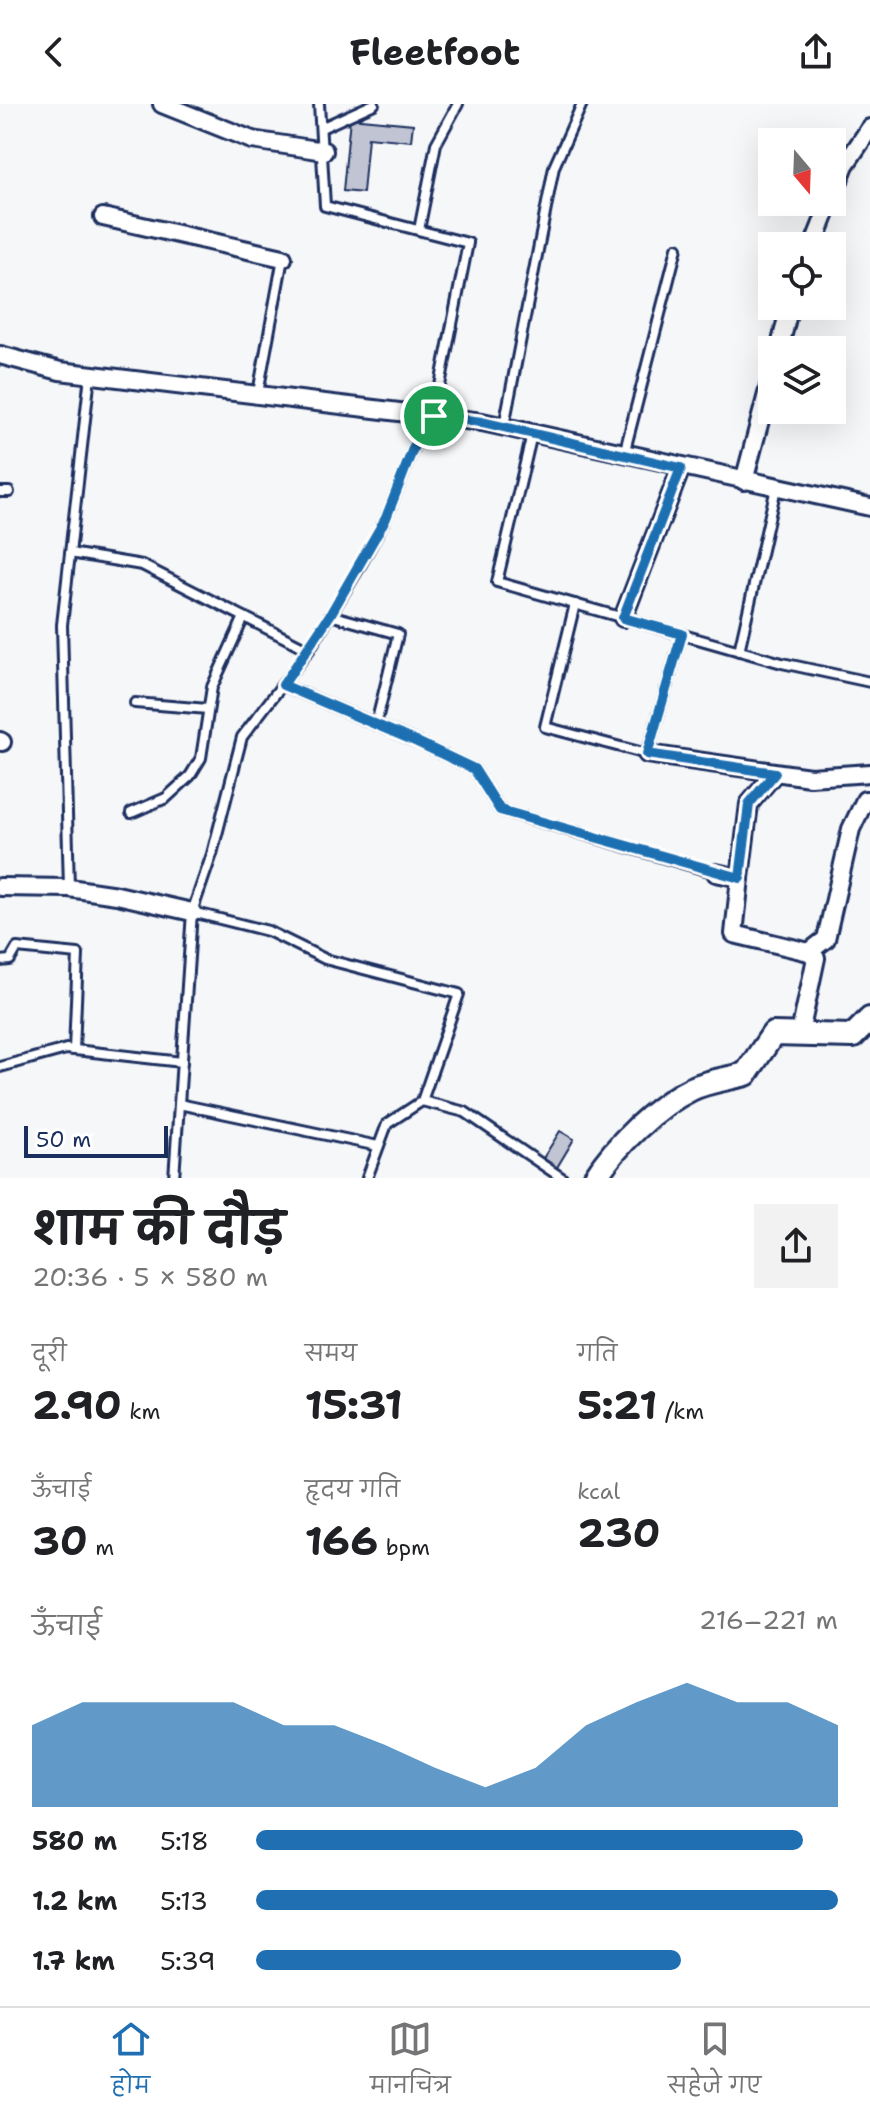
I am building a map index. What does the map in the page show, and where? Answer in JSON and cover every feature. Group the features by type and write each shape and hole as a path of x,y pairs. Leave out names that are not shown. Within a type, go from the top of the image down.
{"street":[{"path":"162,104 252,140 324,151"},
{"path":"819,232 845,165 870,128"},
{"path":"103,217 283,258"},
{"path":"0,355 60,371 258,393 504,427 870,507"},
{"path":"744,481 759,424"},
{"path":"623,618 681,468"},
{"path":"647,754 810,777 870,773"},
{"path":"775,773 749,804 734,934 809,952 816,958 800,1033"},
{"path":"809,952 826,939 851,829 865,800 870,800"},
{"path":"716,873 740,878"},
{"path":"0,887 69,888 192,912"},
{"path":"595,1178 602,1166 654,1112 692,1088 746,1074 773,1034 853,1036 870,1019"}],"lane":[{"path":"174,1178 192,912 212,854 242,737 309,650 386,518 430,415 468,243 325,206 319,104"},
{"path":"321,128 374,104"},
{"path":"419,230 436,144 458,104"},
{"path":"504,427 554,167 582,104"},
{"path":"623,454 677,248"},
{"path":"258,393 283,258"},
{"path":"69,888 62,625 90,374"},
{"path":"532,434 497,582 782,663 870,682"},
{"path":"739,651 776,488"},
{"path":"70,553 142,565 309,650"},
{"path":"575,604 545,727 647,754 682,634"},
{"path":"330,615 398,634 376,724"},
{"path":"131,813 166,798 190,776 201,758 212,687 244,617"},
{"path":"283,685 474,769 500,810 716,873"},
{"path":"135,703 208,709"},
{"path":"192,912 268,931 325,959 459,994 422,1101 387,1124 367,1178"},
{"path":"0,961 10,960 17,948 78,954 74,1050"},
{"path":"0,1067 66,1049 182,1062"},
{"path":"422,1101 465,1112 562,1178"},
{"path":"179,1104 378,1146"}],"building":[{"path":"350,118 413,124 411,141 368,137 363,193 343,191"},
{"path":"560,1131 574,1139 556,1169 542,1160"}],"route":[{"path":"426,415 434,416 482,422 681,468 623,618 682,634 647,754 775,773 749,804 740,878 500,810 474,769 283,685 309,650 359,568 386,518 426,415"}]}
